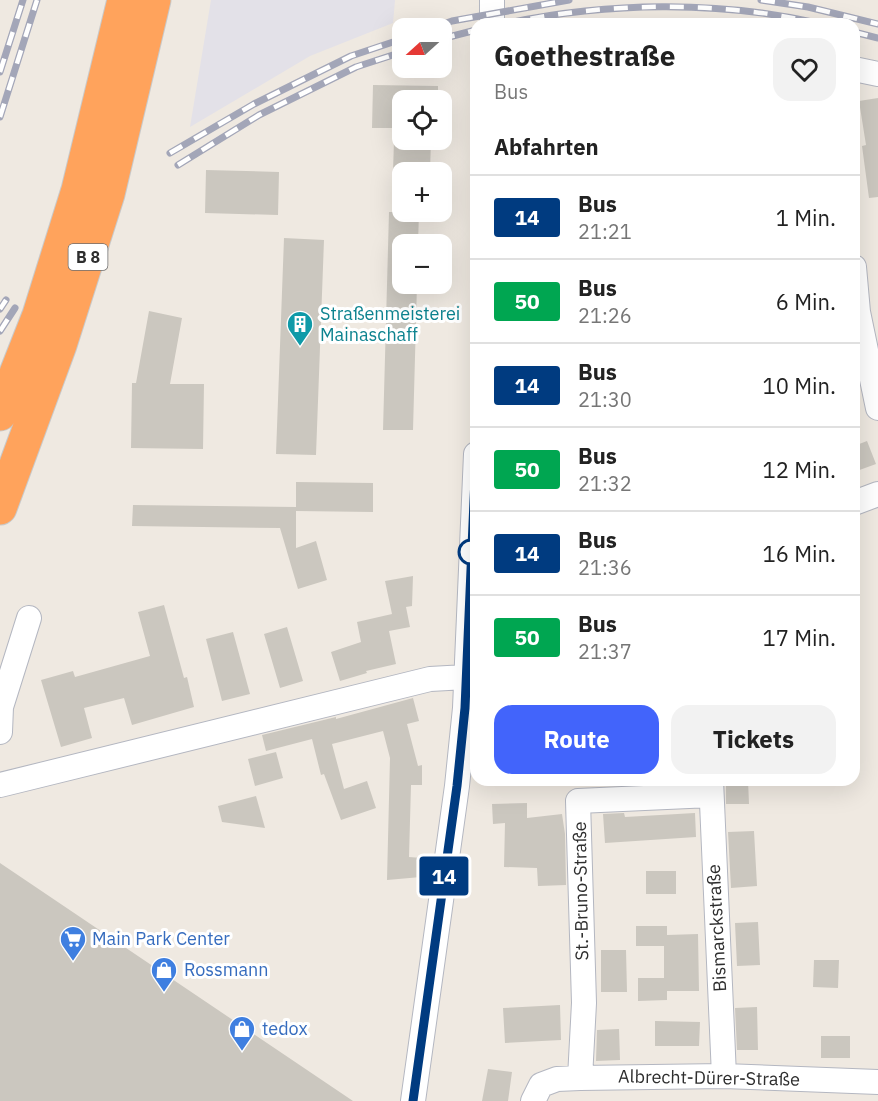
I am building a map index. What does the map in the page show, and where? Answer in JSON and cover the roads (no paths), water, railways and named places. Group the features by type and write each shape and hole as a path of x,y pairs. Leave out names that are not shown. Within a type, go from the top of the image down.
{"highway":[{"name":"B 8","path":"0,414 39,315 78,190 124,0"},
{"name":"B 8","path":"0,508 60,345 108,194 154,0"}],"street":[{"path":"492,0 492,18"},
{"path":"860,70 878,74"},
{"path":"860,329 878,408"},
{"path":"860,500 878,494"},
{"path":"0,732 1,707 29,618"},
{"path":"413,1101 457,786 470,645"},
{"path":"0,785 430,680 466,677"},
{"name":"Bismarckstraße","path":"711,787 724,1076"},
{"name":"St.-Bruno-Straße","path":"580,1078 584,1003 578,801 711,787"},
{"name":"Albrecht-Dürer-Straße","path":"537,1093 557,1079 580,1078 724,1076 878,1082"}],"railway":[{"path":"0,72 23,0"},
{"path":"0,117 37,0"},
{"path":"452,21 569,0"},
{"path":"761,0 808,7 853,18"},
{"path":"536,18 582,11 662,7 743,11 793,18"},
{"path":"860,20 878,24"},
{"path":"452,36 470,32"},
{"path":"860,34 878,38"},
{"path":"170,153 254,104 351,56 392,42"},
{"path":"178,165 259,115 356,67 392,55"},
{"path":"0,309 6,300"},
{"path":"0,331 15,308"}],"place":[{"name":"Straßenmeisterei Mainaschaff","path":"300,347"},
{"name":"Main Park Center","path":"73,962"},
{"name":"Rossmann","path":"164,993"},
{"name":"tedox","path":"242,1052"}]}
